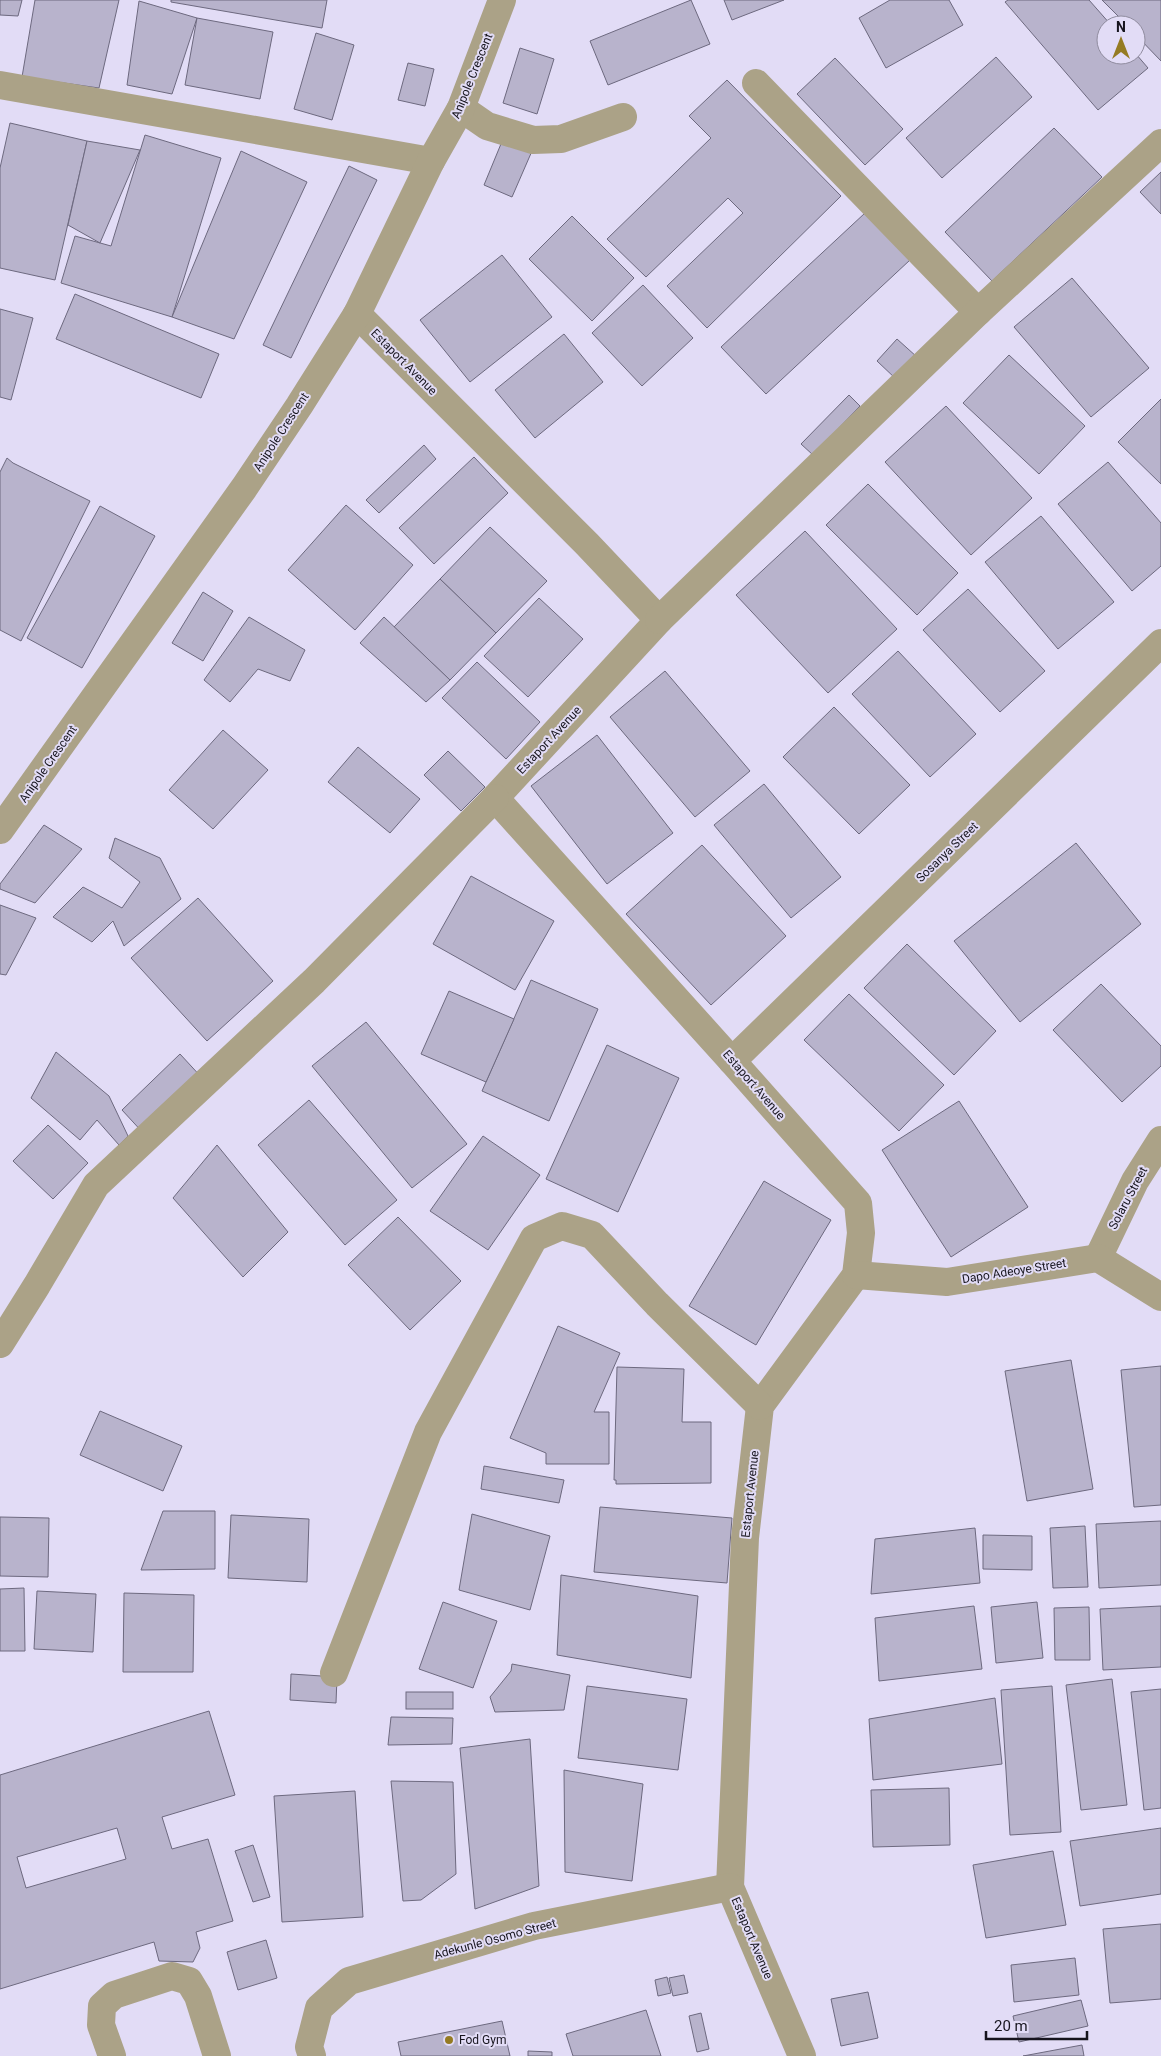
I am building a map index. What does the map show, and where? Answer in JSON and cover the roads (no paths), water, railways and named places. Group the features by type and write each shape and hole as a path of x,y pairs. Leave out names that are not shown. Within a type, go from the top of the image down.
{"street":[{"name":"Anipole Crescent","path":"0,830 244,488 357,314 431,161 461,108 502,0"},
{"path":"756,83 978,312"},
{"path":"0,85 431,161"},
{"path":"461,108 487,126 533,140 561,139 622,116"},
{"path":"658,620 978,312 1161,143"},
{"name":"Estaport Avenue","path":"357,314 580,537 658,620 496,798 858,1203 862,1232 856,1275 760,1406 745,1538 730,1887 802,2056"},
{"name":"Sosanya Street","path":"732,1060 1161,643"},
{"path":"0,1344 96,1185 314,981 496,798"},
{"name":"Solaru Street","path":"1098,1258 1135,1181 1161,1140"},
{"path":"334,1673 428,1432 534,1238 562,1226 592,1235 657,1304 760,1406"},
{"path":"1098,1258 1161,1297"},
{"name":"Dapo Adeoye Street","path":"856,1275 947,1282 1098,1258"},
{"name":"Adekunle Osomo Street","path":"312,2056 309,2047 320,2008 349,1981 534,1926 730,1887"},
{"path":"112,2056 101,2025 102,2006 114,1995 172,1976 189,1981 198,1996 217,2056"}],"place":[{"name":"Fod Gym","path":"449,2040"}]}
